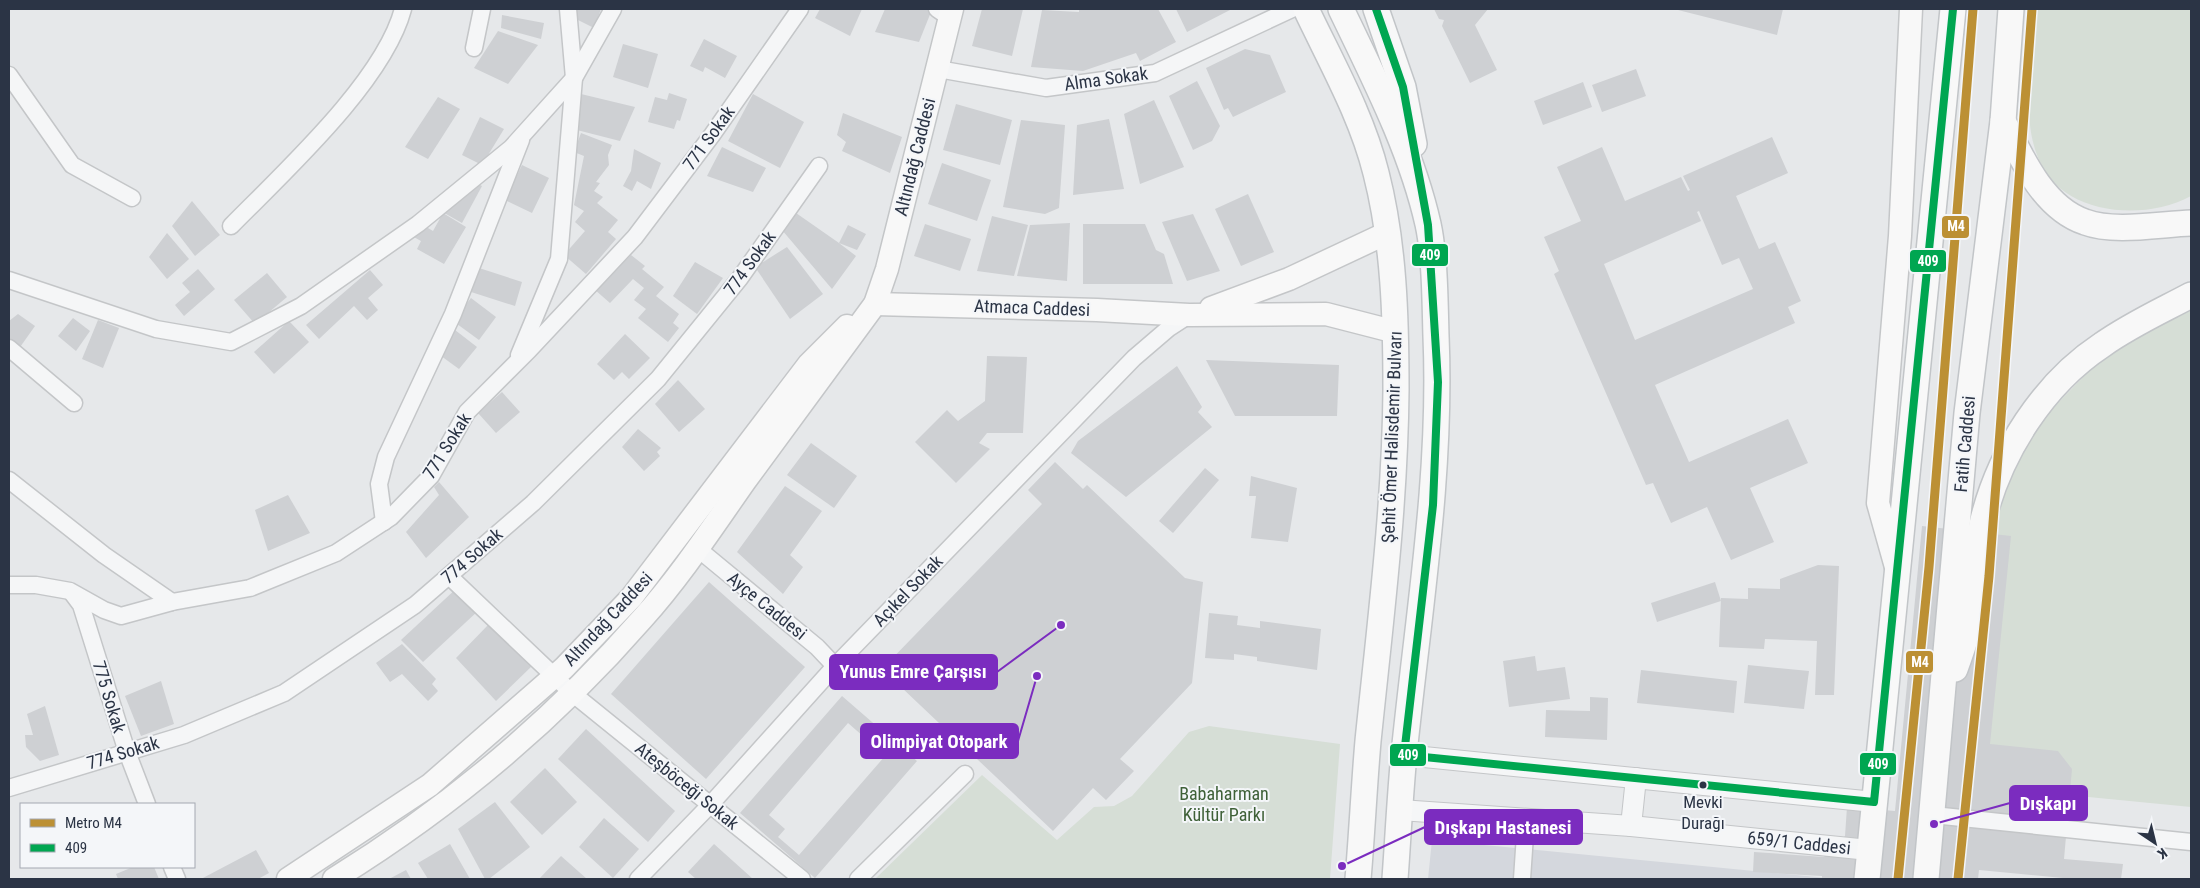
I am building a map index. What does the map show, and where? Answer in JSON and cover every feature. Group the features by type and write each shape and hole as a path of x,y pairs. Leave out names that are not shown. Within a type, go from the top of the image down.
{"main road":[{"name":"Şehit Ömer Halisdemir Bulvarı","path":"1306,9 1364,138 1376,171 1387,233 1396,332 1395,448 1390,531 1368,743 1358,879"},
{"path":"1341,9 1384,100 1406,156 1428,225"},
{"path":"1376,9 1403,87 1428,225 1438,382 1433,505 1404,755 1394,879"},
{"path":"1897,568 1878,503 1900,236 1911,9"},
{"name":"Fatih Caddesi","path":"1926,879 1967,413 2003,121 2011,9"},
{"name":"Altındağ Caddesi","path":"334,879 426,818 479,778 530,734 644,618 875,304 886,269 938,69 946,12"},
{"path":"1867,879 1952,15"},
{"path":"2003,121 2029,173 2054,203 2084,222 2114,227 2191,223"},
{"path":"2166,224 2191,212"},
{"name":"Atmaca Caddesi","path":"1189,315 1289,279 1387,233"},
{"path":"1941,712 1966,635 1974,570 1983,520 1995,483 2016,440 2061,378 2081,360 2120,333 2191,295"},
{"name":"Altındağ Caddesi","path":"288,879 430,785 554,676 625,604 653,571 825,346 875,304"},
{"name":"Atmaca Caddesi","path":"875,304 1096,310 1189,315 1326,314 1396,332"}],"street":[{"path":"231,226 318,137 362,84 398,29 403,9"},
{"path":"474,48 482,9"},
{"path":"515,364 559,259 574,78 568,9"},
{"path":"9,280 156,329 231,342 302,306 411,229 511,148 574,78 613,9"},
{"name":"771 Sokak","path":"9,585 36,585 70,591 104,610 121,616 172,602 250,588 336,553 384,522 431,476 467,412 635,237 712,135 800,9"},
{"name":"Alma Sokak","path":"938,69 1046,88 1155,73 1292,9"},
{"path":"9,75 72,164 132,198"},
{"path":"384,522 379,484 386,457 453,314 523,134"},
{"name":"774 Sokak","path":"9,788 184,735 284,693 415,605 532,503 658,379 740,278 819,166"},
{"name":"Açıkel Sokak","path":"638,879 710,805 835,666 1134,358 1169,328 1189,315"},
{"path":"9,348 74,403"},
{"path":"9,480 104,555 172,602"},
{"name":"Ayçe Caddesi","path":"697,548 817,647 835,666"},
{"name":"Ateşböceği Sokak","path":"449,576 572,693 802,879"},
{"name":"775 Sokak","path":"70,591 81,605 126,752 147,803"},
{"path":"1404,755 1874,802"},
{"path":"858,879 965,774"},
{"path":"1631,826 1636,778"},
{"name":"659/1 Caddesi","path":"1400,810 1631,826 1870,850"},
{"path":"1933,815 2191,842"},
{"path":"1522,879 1526,820"}],"shaded area":[{"path":"1432,840 1827,878 1827,879 1428,879"}],"green space":[{"path":"2037,9 2191,9 2191,196 2169,205 2146,210 2110,209 2099,207 2069,195 2049,176 2036,153 2030,126 2029,97"},
{"path":"2191,309 2191,807 1986,787 1966,770 1998,505 2019,456 2053,408 2090,370 2135,338"},
{"name":"Babaharman Kültür Parkı","path":"1209,726 1340,744 1330,879 875,879 982,775 1057,840 1094,807 1114,806 1132,796 1189,732"}],"building":[{"path":"577,9 601,9 594,28 576,19"},
{"path":"820,9 862,9 850,36 815,18"},
{"path":"885,9 926,9 931,12 919,42 875,32"},
{"path":"982,9 1023,9 1012,56 972,46"},
{"path":"1079,9 1158,9 1176,42 1140,61 1136,53 1083,71 1031,67 1042,10 1079,12"},
{"path":"1176,9 1232,9 1187,32"},
{"path":"1434,9 1488,9 1475,25 1497,70 1470,83 1442,26 1444,20 1439,19"},
{"path":"1674,9 1783,9 1777,35"},
{"path":"502,15 544,23 541,39 501,28"},
{"path":"498,31 538,45 508,84 474,68"},
{"path":"704,39 737,56 725,78 705,67 703,72 690,66"},
{"path":"623,44 658,54 648,88 613,77"},
{"path":"1245,49 1270,55 1286,92 1233,117 1228,108 1224,110 1206,68"},
{"path":"1636,69 1646,96 1602,112 1592,85"},
{"path":"1197,81 1220,126 1212,141 1193,150 1169,96"},
{"path":"1583,82 1592,107 1543,125 1534,101"},
{"path":"669,93 687,99 680,121 677,120 674,129 648,122 655,97 667,100"},
{"path":"581,94 635,107 620,141 573,129"},
{"path":"753,94 804,122 780,168 728,141"},
{"path":"438,97 460,109 428,159 405,147"},
{"path":"1154,100 1184,167 1140,184 1124,114"},
{"path":"956,104 1012,120 1000,165 943,150"},
{"path":"843,113 902,137 890,173 842,151 846,142 837,135"},
{"path":"480,117 504,129 482,165 462,155"},
{"path":"1109,119 1124,189 1073,195 1077,125"},
{"path":"1021,120 1065,125 1059,208 1045,214 1003,207"},
{"path":"581,133 612,145 608,155 609,165 596,182 600,183 594,191 603,197 597,203 618,220 608,232 616,239 586,274 564,255 585,231 575,222 584,211 574,205 584,156 574,152"},
{"path":"1772,137 1788,173 1736,196 1759,249 1775,242 1801,301 1788,307 1795,323 1655,385 1689,462 1788,419 1808,463 1750,488 1774,542 1731,560 1707,507 1671,523 1653,483 1646,485 1554,274 1559,271 1544,237 1581,221 1557,167 1602,147 1625,201 1681,177 1688,191 1690,190 1683,176","holes":["1699,211 1722,265 1739,258 1753,289 1635,340 1604,264 1701,221 1697,212"]},
{"path":"722,147 766,168 753,192 707,176"},
{"path":"634,149 661,163 651,189 637,181 632,191 623,186 631,171"},
{"path":"942,163 991,180 977,221 928,204"},
{"path":"522,165 549,178 532,213 505,200"},
{"path":"474,182 482,186 462,223 439,210"},
{"path":"1248,194 1274,252 1241,266 1215,209"},
{"path":"192,201 220,235 195,256 172,226"},
{"path":"443,213 466,227 444,264 417,249 421,241 412,236 423,225 433,231"},
{"path":"796,213 856,256 832,289 782,230"},
{"path":"1193,214 1220,271 1187,281 1162,222"},
{"path":"992,216 1028,225 1014,276 977,271"},
{"path":"1070,223 1067,281 1017,276 1030,225"},
{"path":"925,224 971,239 960,271 914,256"},
{"path":"1083,224 1145,224 1156,250 1164,254 1173,284 1083,284"},
{"path":"848,225 866,234 857,250 839,243"},
{"path":"167,233 189,259 167,279 149,257"},
{"path":"787,247 823,294 790,319 755,267"},
{"path":"631,255 645,266 642,269 664,287 656,296 679,314 673,323 679,328 668,342 638,318 646,309 634,300 644,288 633,279 610,303 594,289 603,277 607,280"},
{"path":"695,262 723,278 697,314 673,296"},
{"path":"476,267 522,282 515,306 468,291"},
{"path":"198,269 215,289 184,316 175,305 190,292 182,283"},
{"path":"370,270 383,285 368,298 378,310 367,320 354,306 319,339 306,325"},
{"path":"267,273 287,297 255,324 234,300"},
{"path":"471,298 496,317 479,340 453,321"},
{"path":"18,314 35,326 18,350 9,343 9,321"},
{"path":"73,318 90,331 76,351 58,336"},
{"path":"98,320 119,328 103,368 82,359"},
{"path":"289,321 309,342 274,374 254,352"},
{"path":"455,330 477,347 459,369 437,353"},
{"path":"625,334 650,358 629,379 622,372 614,380 597,364"},
{"path":"987,356 1027,357 1023,433 987,433 979,443 990,449 956,483 915,442 947,410 958,421 985,401"},
{"path":"1206,360 1339,365 1337,416 1235,416"},
{"path":"1177,366 1202,407 1198,412 1212,427 1126,497 1071,453 1078,441"},
{"path":"678,380 705,409 679,432 655,404"},
{"path":"502,392 520,412 496,433 478,413"},
{"path":"638,429 661,448 657,452 660,456 644,471 622,447"},
{"path":"811,443 857,476 834,508 787,475"},
{"path":"1055,462 1083,489 1087,485 1185,578 1203,582 1192,683 1120,759 1134,771 1106,800 1093,788 1053,831 882,669 1042,504 1028,490"},
{"path":"1205,468 1219,480 1173,533 1159,521"},
{"path":"1251,476 1297,488 1288,542 1251,538 1256,496 1249,496"},
{"path":"439,482 469,517 426,558 406,532 439,495 434,487"},
{"path":"785,486 822,511 790,555 803,567 783,594 737,552"},
{"path":"288,495 310,533 268,551 255,510"},
{"path":"1922,526 2011,536 1990,744 2058,751 2072,769 2064,859 2123,864 2121,879 2073,879 1979,870 1978,879 1822,879 1822,876 1753,872 1754,852 1824,857 1845,836 1847,807 1895,811"},
{"path":"1818,565 1839,566 1834,695 1815,695 1817,641 1765,639 1764,649 1719,647 1721,598 1748,599 1748,588 1780,589 1780,579"},
{"path":"709,582 805,667 706,779 611,694"},
{"path":"1715,582 1721,601 1657,622 1651,603"},
{"path":"458,587 479,610 423,662 401,640"},
{"path":"1209,613 1238,616 1237,625 1260,628 1260,621 1321,629 1317,670 1257,661 1257,657 1234,654 1234,660 1205,658"},
{"path":"489,624 533,665 496,701 456,658"},
{"path":"402,644 436,679 432,684 438,691 428,701 402,674 390,682 376,663"},
{"path":"1535,656 1537,671 1565,667 1570,699 1509,707 1503,661"},
{"path":"1748,665 1809,671 1804,709 1744,703"},
{"path":"1641,670 1737,681 1734,713 1637,703"},
{"path":"161,681 174,724 141,736 125,696"},
{"path":"842,696 917,761 815,878 740,813","holes":["848,723 864,737 871,730 892,748 799,855 778,837 785,829 769,815"]},
{"path":"1590,697 1608,698 1607,740 1545,737 1546,710 1590,711"},
{"path":"45,706 59,755 40,761 26,747 25,735 33,735 27,714"},
{"path":"586,729 675,811 648,842 558,759"},
{"path":"545,768 577,802 542,835 510,802"},
{"path":"495,802 530,847 489,879 485,879 458,829"},
{"path":"604,818 639,849 613,878 579,847"},
{"path":"450,844 470,879 428,879 418,863"},
{"path":"714,844 753,879 696,879 688,872"},
{"path":"256,850 269,873 258,879 201,879"},
{"path":"561,856 587,879 539,879"},
{"path":"131,868 154,868 159,879 118,879 116,874"},
{"path":"406,870 411,879 389,879"}],"metro line":[{"name":"M4","path":"1898,879 1929,567 1973,9"},
{"name":"M4","path":"1958,879 1989,576 2032,9"}],"transit line":[{"name":"409","path":"1376,9 1403,87 1428,225 1438,382 1433,505 1404,755 1874,802 1953,9"}],"place":[{"name":"Yunus Emre Çarşısı","path":"1061,625"},
{"name":"Olimpiyat Otopark","path":"1037,676"},
{"name":"Mevki Durağı","path":"1703,785"},
{"name":"Dışkapı","path":"1934,824"},
{"name":"Dışkapı Hastanesi","path":"1342,866"}]}
